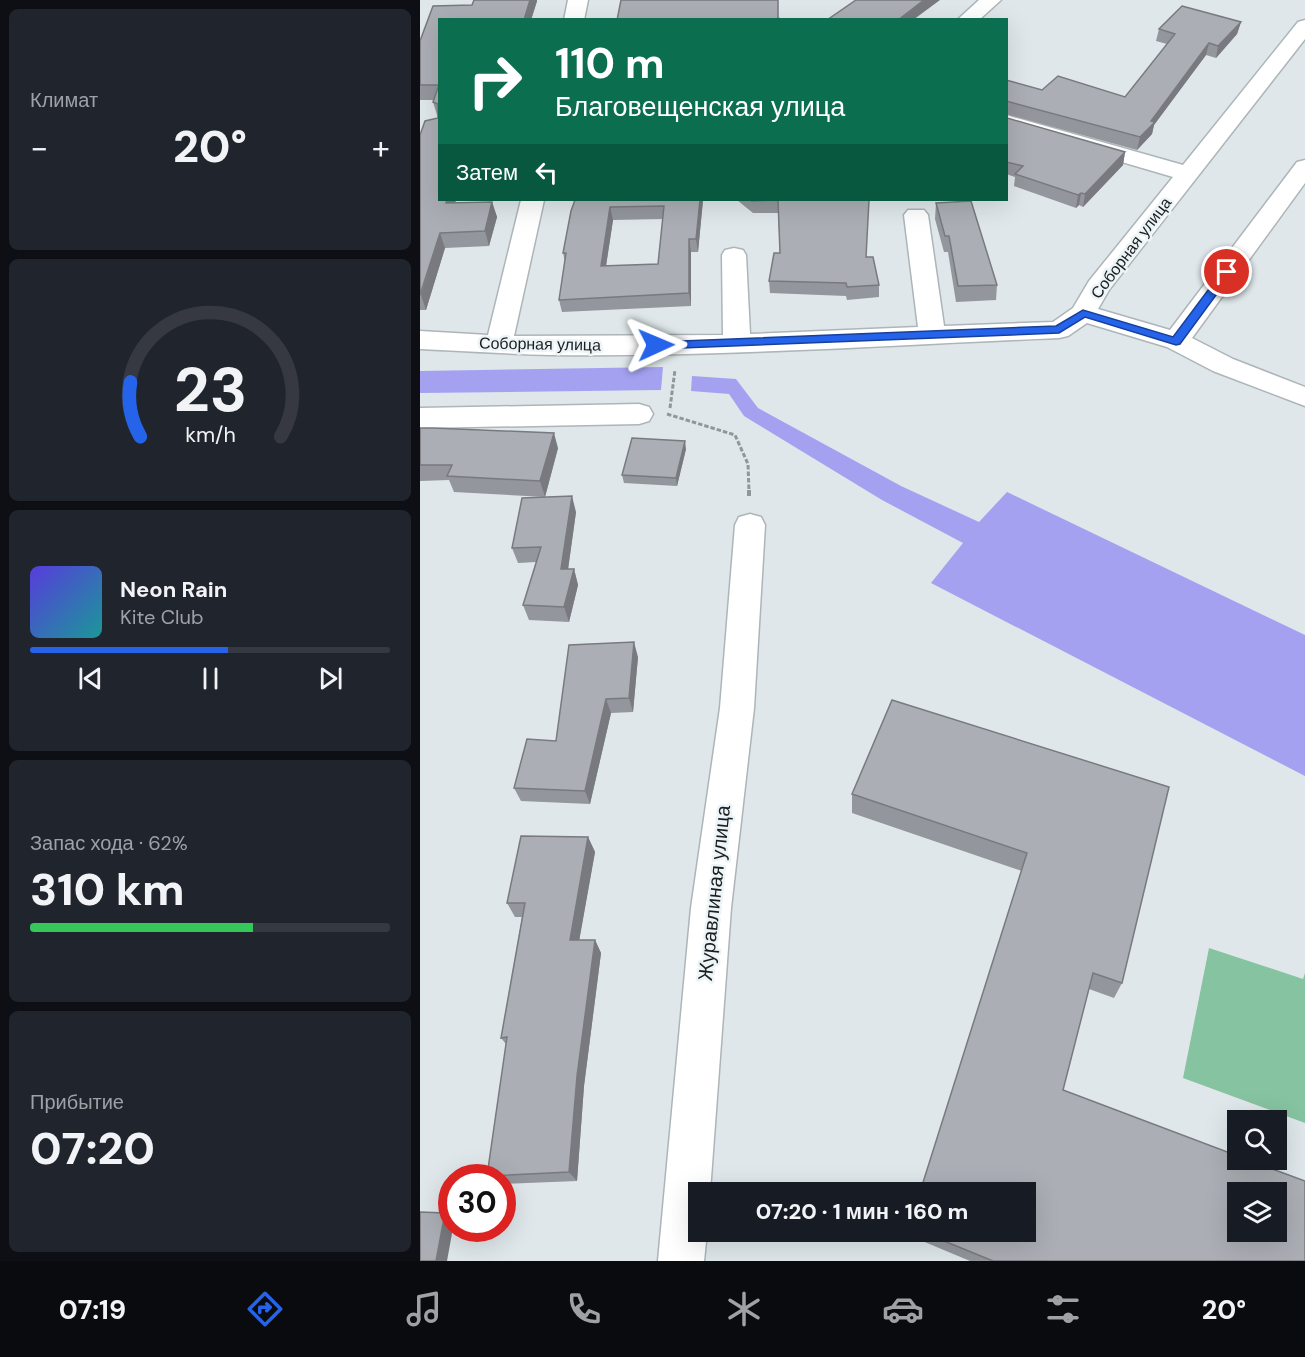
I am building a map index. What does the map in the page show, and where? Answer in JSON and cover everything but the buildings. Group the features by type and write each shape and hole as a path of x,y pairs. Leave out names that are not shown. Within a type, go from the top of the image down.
{"street":[{"path":"574,18 578,0"},
{"path":"968,18 991,0"},
{"name":"Соборная улица","path":"420,340 499,344 678,345 1059,330 1083,313 1098,287 1305,27"},
{"path":"1008,121 1188,174"},
{"path":"1176,341 1305,167"},
{"path":"499,344 532,201"},
{"path":"916,215 932,336"},
{"path":"735,255 737,343"},
{"path":"1083,313 1176,341 1222,365 1305,397"},
{"path":"420,418 639,414"},
{"name":"Журавлиная улица","path":"681,1261 711,908 737,708 750,525"}],"path":[{"path":"669,414 678,345"},
{"path":"639,414 669,414 735,435 748,464 750,525"}],"green space":[{"path":"1209,948 1303,979 1305,973 1305,1123 1287,1116 1287,1110 1270,1110 1183,1078"}],"shaded area":[{"path":"663,367 661,390 420,393 420,371"},
{"path":"692,376 736,379 758,408 901,486 979,522 1007,492 1305,635 1305,776 931,583 963,543 882,500 744,416 729,394 691,391"}],"route":[{"path":"656,345 1059,330 1083,313 1176,341 1227,272"}]}
